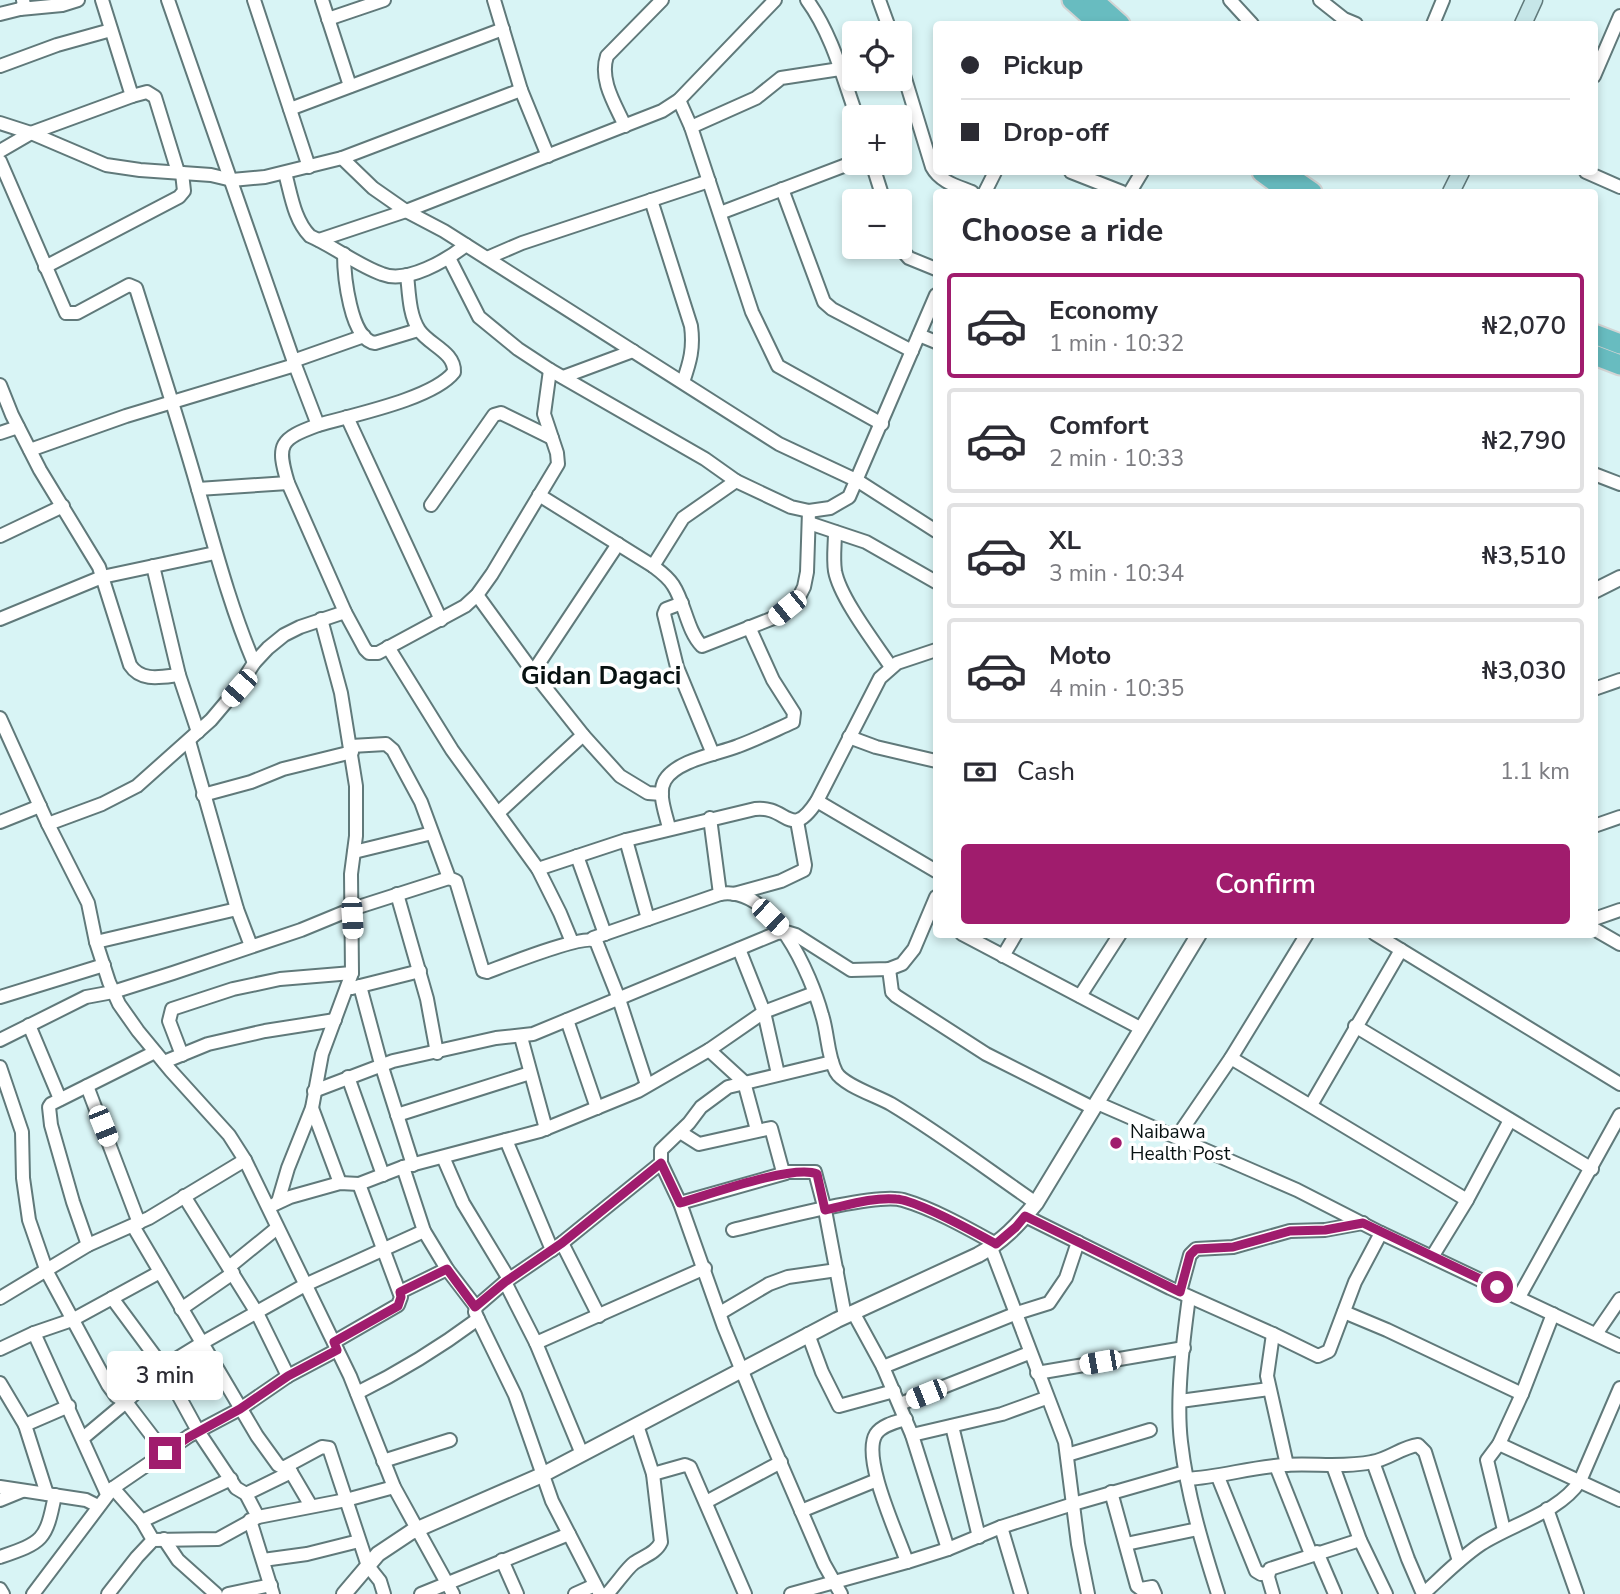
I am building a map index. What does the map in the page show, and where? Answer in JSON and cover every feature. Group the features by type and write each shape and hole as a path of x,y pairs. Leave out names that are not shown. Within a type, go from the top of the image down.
{"highway":[{"path":"1072,0 1100,13"},
{"path":"1266,175 1285,189"},
{"path":"1287,175 1308,189"},
{"path":"1598,336 1620,344"},
{"path":"1598,357 1620,365"}],"main road":[{"path":"1525,21 1534,0"}],"street":[{"path":"0,13 21,4 62,5 78,0"},
{"path":"102,0 131,96"},
{"path":"168,0 318,425"},
{"path":"254,0 309,167"},
{"path":"321,0 350,86"},
{"path":"328,19 384,0"},
{"path":"494,0 521,90 548,156"},
{"path":"625,126 605,78 604,66 607,56 662,0"},
{"path":"319,240 406,211 662,111 679,100 775,0"},
{"path":"807,0 819,19 853,105"},
{"path":"879,0 887,21"},
{"path":"1230,0 1249,21"},
{"path":"1320,0 1345,21"},
{"path":"1434,21 1443,0"},
{"path":"1598,67 1620,16"},
{"path":"289,109 503,29"},
{"path":"0,66 57,45 111,30"},
{"path":"691,127 756,99 781,78 840,69"},
{"path":"0,123 31,133 106,165 232,180 285,173 342,158 521,90"},
{"path":"909,91 933,169"},
{"path":"0,151 31,133 131,96 147,92 155,97 184,191 179,197 45,267"},
{"path":"679,100 691,127 752,312 778,366 882,424"},
{"path":"342,158 373,187 406,211 467,245 779,444 858,481 933,529"},
{"path":"0,161 45,267 69,314 77,313 129,285 136,288 215,553 240,630 254,663"},
{"path":"720,212 842,166"},
{"path":"285,173 298,219 304,230 383,275 407,275 449,258 467,245"},
{"path":"936,175 965,189"},
{"path":"1079,175 1114,189"},
{"path":"1593,175 1620,187"},
{"path":"487,258 522,243 709,181"},
{"path":"782,189 824,302 832,309 912,351"},
{"path":"651,200 691,326 693,345 683,382"},
{"path":"344,254 345,288 364,337 375,343 418,330"},
{"path":"449,258 469,302 479,317 518,349 705,459 736,481 835,532 866,542 933,580"},
{"path":"911,259 933,268"},
{"path":"407,275 418,330 450,359 455,368 450,378 419,395 299,432 284,444 282,462 288,483 345,611 369,653 378,653 441,620 466,606 477,595 558,464 559,459 544,414 550,370"},
{"path":"809,517 849,497 933,302"},
{"path":"919,335 933,341"},
{"path":"30,450 126,416 294,363 364,337"},
{"path":"563,377 634,351"},
{"path":"0,385 30,450 85,541 102,577 130,665 135,673 150,678 179,675"},
{"path":"431,505 494,415 501,413 552,438"},
{"path":"347,416 441,620"},
{"path":"0,433 18,427"},
{"path":"1598,476 1620,484"},
{"path":"653,566 683,519 736,481"},
{"path":"198,489 288,483"},
{"path":"539,495 667,577 702,646 776,617 798,599 807,572 809,517"},
{"path":"0,536 63,506"},
{"path":"835,532 835,568 838,578 857,616 891,667"},
{"path":"533,672 618,544"},
{"path":"0,619 102,577 215,553"},
{"path":"153,566 193,737 203,795 237,909 251,946"},
{"path":"1598,589 1620,578"},
{"path":"477,595 533,672 620,776 648,793 662,794"},
{"path":"682,603 664,611 665,622 677,667 713,754"},
{"path":"48,824 102,804 137,786 193,737 239,688 254,663 284,635 345,611"},
{"path":"321,619 336,671 356,786 352,909 354,987 397,1115 424,1231 477,1313 515,1395 542,1475 597,1590 575,1594"},
{"path":"669,828 662,794 665,780 671,773 793,722 795,718 773,680 749,627"},
{"path":"388,648 452,750 538,869 572,942"},
{"path":"538,869 625,840 710,818 764,808 797,821 806,818 880,678 897,663 933,651"},
{"path":"1598,688 1620,680"},
{"path":"0,718 48,824 88,903 96,942 113,992 155,1052 229,1135 273,1205 277,1228 335,1346 394,1487 450,1589"},
{"path":"498,813 583,735"},
{"path":"849,737 876,747 933,760"},
{"path":"203,795 351,749 382,744 390,746 421,802 449,878"},
{"path":"817,801 933,869"},
{"path":"0,821 40,806"},
{"path":"1598,825 1620,817"},
{"path":"710,818 720,894"},
{"path":"0,1040 86,997 113,992 449,878 456,881 483,971 487,972 720,894 734,894 781,881 804,870 797,821"},
{"path":"354,852 432,833"},
{"path":"625,840 648,919"},
{"path":"577,856 599,936 596,941 619,999 647,1085"},
{"path":"397,894 420,971 437,1053"},
{"path":"734,894 754,902 786,932 822,1014 832,1062 841,1078 918,1120 1036,1203"},
{"path":"96,942 237,909"},
{"path":"1598,918 1620,910"},
{"path":"314,1091 381,1064 496,1038 521,1037 777,933 796,935 851,971 889,969 902,964 932,919"},
{"path":"1598,931 1620,944"},
{"path":"969,938 1142,1028"},
{"path":"1003,956 1014,938"},
{"path":"1080,996 1117,938"},
{"path":"344,1594 378,1554 416,1529 542,1475 808,1334 993,1246 1016,1227 1036,1203 1196,938"},
{"path":"1177,1136 1231,1058 1305,938"},
{"path":"1382,938 1620,1084"},
{"path":"739,949 764,1012 778,1074"},
{"path":"1311,1105 1401,950"},
{"path":"0,997 104,965"},
{"path":"889,969 895,996 986,1054 1095,1106 1177,1136 1297,1190 1381,1233 1620,1346"},
{"path":"273,1205 312,1108 322,1054 335,1020 354,987 420,971"},
{"path":"182,1055 169,1021 172,1009 233,989 279,979 352,973"},
{"path":"273,1205 290,1197 340,1183 359,1184 408,1166 546,1129 647,1085 709,1050 764,1012 814,993"},
{"path":"164,1062 208,1044 335,1020"},
{"path":"567,1020 597,1108"},
{"path":"29,1025 60,1099"},
{"path":"1355,1026 1592,1169"},
{"path":"521,1037 546,1129"},
{"path":"709,1050 744,1082 757,1130"},
{"path":"88,1245 48,1111 51,1104 60,1099 155,1052"},
{"path":"1231,1058 1467,1200"},
{"path":"832,1062 744,1082 716,1094 661,1150 661,1163 680,1203 720,1312 801,1511 838,1588"},
{"path":"0,1067 22,1132 23,1178 29,1220 47,1272 108,1385 116,1396 125,1402 165,1453"},
{"path":"397,1115 530,1073"},
{"path":"348,1077 383,1175"},
{"path":"87,1086 136,1224 160,1272 240,1409 278,1465 287,1470 312,1506"},
{"path":"312,1108 340,1183"},
{"path":"1519,1297 1620,1115"},
{"path":"1432,1257 1467,1200 1510,1120"},
{"path":"680,1132 699,1144 771,1128 781,1167 786,1173"},
{"path":"506,1140 557,1246 599,1316"},
{"path":"443,1157 463,1203 507,1281 582,1454"},
{"path":"1,1294 47,1272 88,1245 136,1224 245,1160"},
{"path":"356,1393 395,1375 435,1350 477,1313 507,1281 557,1246 661,1163"},
{"path":"680,1203 786,1173 815,1172 836,1270 849,1314 883,1367 900,1404 948,1549"},
{"path":"33,1594 110,1491 198,1431 240,1409 398,1306 400,1292 359,1184"},
{"path":"184,1196 257,1313 288,1376"},
{"path":"733,1230 867,1201 903,1200 974,1232 993,1246 1029,1353 1065,1442 1078,1544 1088,1594"},
{"path":"1025,1216 1185,1295 1318,1356 1329,1351 1355,1282 1381,1233"},
{"path":"1218,1594 1198,1529 1180,1439 1185,1295 1190,1255 1196,1249 1233,1247 1290,1231 1325,1230 1363,1223"},
{"path":"181,1309 231,1270 277,1228"},
{"path":"83,1438 163,1367 202,1343 305,1285 424,1231"},
{"path":"883,1367 1017,1313 1049,1303 1055,1298 1066,1278 1078,1242"},
{"path":"536,1343 705,1268"},
{"path":"400,1292 447,1269"},
{"path":"720,1312 769,1284 788,1277 836,1270"},
{"path":"0,1349 34,1332 72,1320 160,1272"},
{"path":"112,1298 163,1367 198,1431 236,1488 246,1494 272,1590 228,1594"},
{"path":"1596,1334 1620,1299"},
{"path":"1344,1312 1387,1329 1522,1394"},
{"path":"1504,1530 1487,1465 1489,1455 1499,1444 1522,1394 1553,1314"},
{"path":"34,1332 110,1491 216,1594"},
{"path":"808,1334 822,1372 839,1406 894,1391"},
{"path":"1273,1334 1268,1364 1269,1389 1281,1465 1314,1553 1335,1594"},
{"path":"1037,1373 1184,1348"},
{"path":"900,1404 1029,1353"},
{"path":"0,1382 25,1425 51,1495 46,1532 29,1547 0,1557"},
{"path":"1373,1462 1423,1594 1459,1561 1504,1530 1564,1500 1580,1481 1620,1388"},
{"path":"1181,1401 1269,1389"},
{"path":"912,1435 1002,1414 1046,1398"},
{"path":"25,1425 69,1406"},
{"path":"905,1419 884,1427 877,1433 872,1453 877,1480 907,1562"},
{"path":"607,1594 628,1572 631,1565 658,1548 661,1542 653,1474 637,1424"},
{"path":"952,1426 979,1537"},
{"path":"1067,1455 1150,1430"},
{"path":"383,1461 450,1440"},
{"path":"1499,1444 1620,1500"},
{"path":"791,1594 838,1588 1001,1527 1111,1492 1186,1476 1218,1477 1281,1465 1333,1466 1373,1462 1409,1446 1422,1447 1459,1561"},
{"path":"246,1494 326,1447 329,1448 368,1566 380,1581 384,1594"},
{"path":"706,1502 781,1462"},
{"path":"653,1474 688,1465 745,1594"},
{"path":"1333,1466 1360,1540 1386,1594"},
{"path":"1218,1477 1256,1572 1268,1573 1270,1569 1314,1553 1360,1540"},
{"path":"142,1521 231,1479"},
{"path":"801,1511 877,1480"},
{"path":"0,1487 86,1500 98,1506"},
{"path":"108,1594 136,1557 158,1540 218,1539 254,1518 346,1500 394,1487"},
{"path":"0,1500 24,1491"},
{"path":"1111,1492 1137,1586 1152,1587 1155,1594"},
{"path":"1547,1509 1577,1594"},
{"path":"1001,1527 1021,1594"},
{"path":"1126,1544 1198,1529"},
{"path":"421,1594 450,1589 502,1560 569,1534"},
{"path":"263,1560 307,1554 359,1541"},
{"path":"502,1560 517,1594"},
{"path":"1268,1573 1273,1594"},
{"path":"0,1589 3,1594"}],"place":[{"name":"Naibawa Health Post","path":"1116,1143"}],"district":[{"name":"Gidan Dagaci","path":"601,675"}],"route":[{"path":"165,1453 240,1409 288,1376 337,1350 334,1342 398,1306 400,1292 447,1269 475,1307 505,1282 562,1243 661,1163 680,1203 786,1173 815,1172 825,1210 867,1201 903,1200 996,1244 1025,1216 1180,1292 1193,1250 1233,1247 1290,1231 1325,1230 1363,1223 1497,1287"}]}
